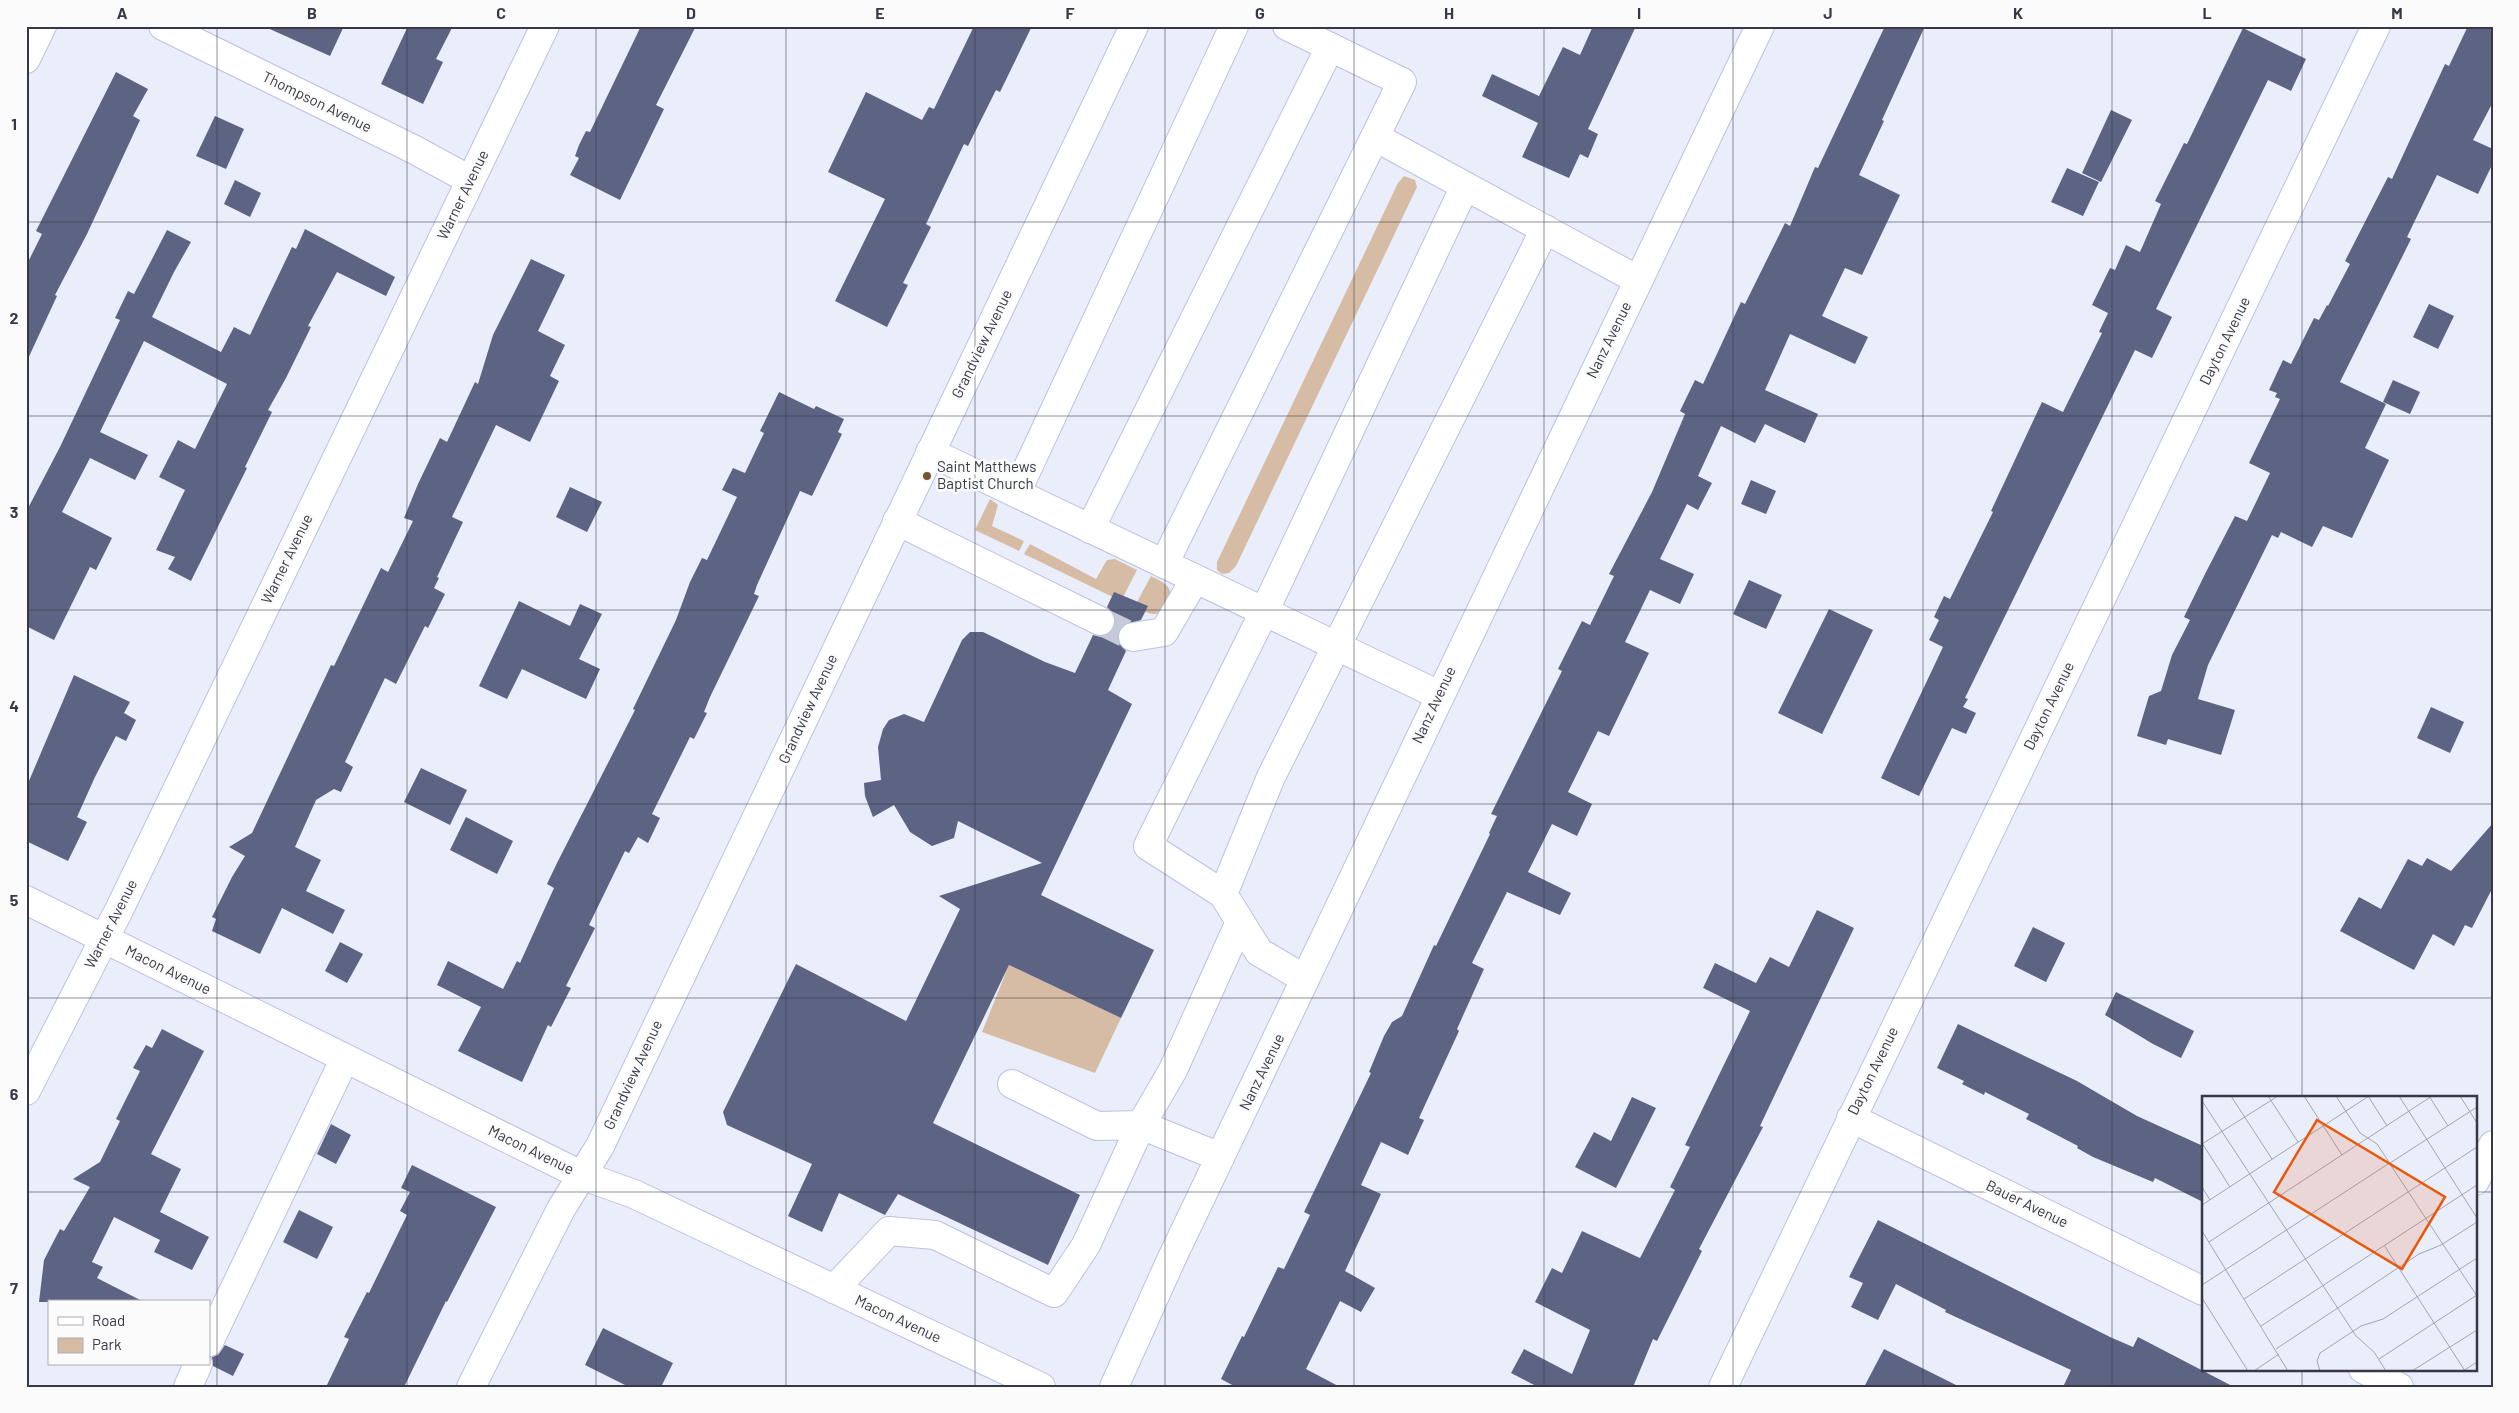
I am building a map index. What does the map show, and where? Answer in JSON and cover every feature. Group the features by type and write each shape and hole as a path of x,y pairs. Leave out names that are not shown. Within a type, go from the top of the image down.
{"street":[{"path":"26,59 42,26"},
{"name":"Thompson Avenue","path":"163,26 413,149 470,180"},
{"name":"Warner Avenue","path":"26,1091 104,938 545,26"},
{"name":"Grandview Avenue","path":"471,1387 561,1209 600,1146 1134,26"},
{"path":"1016,493 1234,26"},
{"path":"1164,564 1402,82 1287,26"},
{"name":"Nanz Avenue","path":"1114,1387 1171,1260 1439,695 1760,26"},
{"name":"Dayton Avenue","path":"1723,1387 2376,26"},
{"path":"1090,528 1330,47"},
{"path":"1375,137 1638,280"},
{"path":"1305,980 1259,952 1223,894 1148,846 1264,612 1466,186"},
{"path":"1223,894 1271,777 1545,229"},
{"path":"930,452 1439,695"},
{"path":"897,521 1100,621"},
{"path":"1133,637 1164,632 1195,579"},
{"name":"Macon Avenue","path":"26,900 581,1175 634,1194 1041,1387"},
{"path":"834,1289 889,1231 935,1235 1054,1293 1086,1245 1141,1125 1173,1070 1240,922"},
{"path":"210,1340 345,1058"},
{"path":"1012,1084 1097,1126 1141,1125 1220,1157"},
{"name":"Bauer Avenue","path":"1851,1118 2202,1291"},
{"path":"2476,1179 2493,1145"},
{"path":"188,1387 197,1366"}],"green space":[{"path":"1404,176 1415,180 1417,187 1236,566 1229,573 1222,574 1217,570 1217,562 1398,183"},
{"path":"990,499 998,505 992,526 1024,541 1019,551 975,530"},
{"path":"1030,544 1096,579 1107,560 1115,559 1137,570 1121,601 1024,554"},
{"path":"1151,576 1168,587 1170,591 1170,600 1166,609 1158,614 1149,613 1135,606"},
{"path":"1009,965 1121,1018 1095,1073 982,1032"}],"building":[{"path":"263,26 344,26 330,56"},
{"path":"408,26 453,26 436,59 443,62 423,104 381,84"},
{"path":"641,26 696,26 656,105 664,109 620,200 570,175 579,158 575,156 579,145 586,131 590,132"},
{"path":"974,26 1032,26 1000,92 996,90 968,146 964,144 926,224 931,227 903,283 908,285 887,327 835,301 885,199 828,172 866,92 922,120 929,107 934,109"},
{"path":"1593,26 1636,26 1588,129 1598,134 1588,158 1580,154 1569,178 1522,157 1538,123 1482,96 1492,74 1539,96 1563,47 1580,55"},
{"path":"1885,26 1925,26 1859,175 1900,195 1862,275 1845,268 1822,316 1868,337 1855,364 1790,334 1765,390 1818,414 1805,443 1765,424 1755,443 1721,426 1698,476 1712,483 1698,510 1687,504 1660,559 1694,574 1680,604 1650,590 1625,642 1649,653 1609,736 1598,731 1568,792 1592,804 1577,836 1552,824 1528,872 1571,893 1560,915 1507,892 1472,963 1484,969 1457,1029 1459,1031 1419,1118 1424,1120 1408,1155 1381,1142 1361,1185 1381,1194 1345,1271 1375,1288 1361,1312 1340,1301 1306,1369 1340,1387 1236,1387 1221,1379 1278,1267 1284,1269 1310,1215 1304,1212 1371,1073 1369,1072 1384,1036 1392,1022 1402,1016 1434,945 1436,946 1490,834 1497,816 1491,814 1562,671 1558,669 1582,621 1590,625 1614,576 1609,574 1652,492 1685,414 1680,411 1695,380 1703,384 1741,302 1745,304 1785,223 1790,226 1815,167 1818,168"},
{"path":"2468,26 2493,26 2493,102 2473,140 2493,149 2493,163 2478,194 2437,175 2407,237 2411,239 2340,382 2386,404 2365,448 2389,460 2352,538 2323,526 2312,547 2281,532 2278,538 2272,535 2208,665 2198,699 2235,710 2221,755 2168,739 2166,745 2137,736 2149,696 2161,691 2172,655 2190,620 2184,617 2206,572 2235,516 2247,521 2270,473 2249,463 2280,399 2275,397 2277,393 2269,390 2283,360 2291,364 2314,318 2319,320 2328,306 2350,264 2345,261 2388,177 2392,179 2445,64 2449,66"},
{"path":"2243,28 2306,59 2291,91 2268,80 2156,309 2172,317 2152,358 2135,350 1965,698 1968,699 1963,707 1976,713 1966,734 1952,728 1919,796 1881,778 1943,647 1929,640 1939,620 1934,617 1944,596 1950,599 1993,512 1991,511 2042,402 2063,412 2102,333 2099,332 2108,313 2092,305 2110,268 2115,270 2126,245 2140,252 2161,204 2155,201 2184,143 2187,144"},
{"path":"116,72 148,89 133,116 140,120 87,234 55,295 57,296 26,363 26,266 42,234 36,231"},
{"path":"2111,110 2132,120 2101,182 2082,173"},
{"path":"215,116 244,129 226,169 196,156"},
{"path":"2067,168 2099,182 2083,216 2051,202"},
{"path":"235,180 261,193 250,217 224,204"},
{"path":"305,229 395,277 386,296 337,272 308,326 311,327 286,378 268,410 272,412 245,467 247,468 191,581 168,569 175,557 156,550 185,490 159,477 178,440 195,449 227,384 144,341 100,432 148,455 135,480 90,458 62,512 112,538 96,570 90,567 54,640 26,626 26,512 60,447 120,320 115,318 128,291 134,294 167,230 191,242 152,317 221,352 234,327 250,335 292,247 296,249"},
{"path":"531,259 565,275 538,331 565,345 550,376 559,381 530,442 496,425 452,517 463,522 437,577 439,578 434,588 445,594 428,628 425,626 396,684 385,678 345,762 353,767 341,792 334,789 316,800 295,847 321,860 306,891 345,910 333,934 282,908 260,954 212,931 216,919 212,917 245,856 229,847 252,833 331,665 334,666 381,568 388,572 413,521 404,518 418,484 440,438 447,442 475,382 478,384 493,335"},
{"path":"2429,304 2454,316 2438,349 2413,337"},
{"path":"2393,380 2420,392 2410,414 2383,402"},
{"path":"779,392 814,409 816,406 844,419 838,432 842,434 812,496 800,491 757,585 754,594 759,596 710,697 704,712 707,713 694,739 690,737 652,814 660,818 648,843 638,837 629,853 625,851 589,925 595,928 566,986 571,988 551,1027 548,1025 522,1082 458,1051 481,1007 437,985 448,961 503,989 517,961 520,963 554,888 547,884 635,710 633,709 676,620 690,582 702,558 707,560 737,497 722,490 733,468 745,473 764,433 760,431"},
{"path":"1751,480 1776,491 1766,514 1741,504"},
{"path":"570,487 602,502 587,532 556,517"},
{"path":"1749,580 1782,595 1766,629 1733,614"},
{"path":"1114,592 1148,606 1141,620 1124,625 1119,631 1118,640 1126,651 1108,690 1132,704 1041,895 1154,950 1121,1018 1009,965 933,1123 1080,1195 1048,1265 898,1194 885,1215 839,1193 822,1232 788,1216 812,1164 727,1125 723,1112 796,964 906,1021 960,909 939,896 1042,863 958,821 954,838 932,846 910,832 894,805 873,817 865,796 864,783 881,780 878,747 883,729 889,720 904,714 924,722 962,640 970,632 983,632 1045,662 1075,673 1093,635 1101,637 1108,634 1114,627 1116,619 1107,607"},
{"path":"519,601 570,626 580,604 602,614 579,659 600,669 586,699 522,669 507,699 479,686"},
{"path":"1829,609 1873,630 1822,734 1778,713"},
{"path":"74,675 130,702 124,713 136,720 126,741 116,736 95,777 77,817 87,822 68,861 26,841 26,788"},
{"path":"2431,707 2464,722 2450,753 2417,738"},
{"path":"421,768 467,790 450,825 404,802"},
{"path":"466,817 513,841 497,874 450,850"},
{"path":"2493,823 2493,887 2472,928 2465,925 2454,946 2433,934 2414,970 2340,931 2359,897 2381,909 2408,859 2422,866 2427,858 2451,871"},
{"path":"1817,910 1854,928 1760,1126 1763,1127 1699,1249 1702,1251 1657,1341 1653,1339 1633,1387 1538,1387 1511,1373 1524,1349 1572,1374 1590,1330 1535,1302 1552,1268 1562,1273 1582,1231 1640,1258 1675,1190 1670,1187 1690,1147 1685,1145 1750,1011 1703,988 1715,963 1756,983 1770,957 1789,967"},
{"path":"2033,927 2065,943 2046,982 2014,966"},
{"path":"340,942 363,954 347,983 325,971"},
{"path":"2116,992 2194,1031 2181,1058 2153,1044 2105,1015"},
{"path":"1958,1024 2077,1081 2137,1116 2202,1146 2202,1202 2155,1178 2153,1182 2093,1157 2077,1148 2078,1146 2026,1119 2029,1114 1985,1092 1984,1095 1962,1084 1964,1081 1937,1068"},
{"path":"162,1029 204,1051 151,1154 181,1169 160,1212 209,1237 192,1270 154,1252 160,1240 114,1217 92,1262 103,1267 97,1278 140,1300 48,1300 48,1302 39,1302 44,1260 60,1229 64,1231 90,1187 73,1179 100,1162 120,1121 116,1119 140,1071 133,1068 146,1045 152,1048"},
{"path":"1632,1097 1656,1108 1616,1188 1575,1167 1594,1132 1611,1141"},
{"path":"331,1124 351,1135 336,1164 317,1154"},
{"path":"412,1165 496,1207 446,1301 404,1387 326,1387 349,1339 344,1337 367,1292 369,1293 407,1215 400,1211 410,1192 401,1188"},
{"path":"299,1210 333,1227 317,1259 283,1242"},
{"path":"1878,1220 2110,1337 2133,1347 2138,1337 2234,1387 2063,1387 2071,1370 1945,1312 1946,1310 1896,1284 1878,1320 1851,1307 1863,1283 1849,1277"},
{"path":"603,1328 673,1363 661,1387 629,1387 585,1365"},
{"path":"225,1345 244,1354 233,1376 213,1366 212,1357 218,1355"},
{"path":"1884,1349 1960,1387 1864,1387"}],"tunnel":[{"path":"1100,621 1133,637"}],"place":[{"name":"Saint Matthews Baptist Church","path":"927,476"}]}
